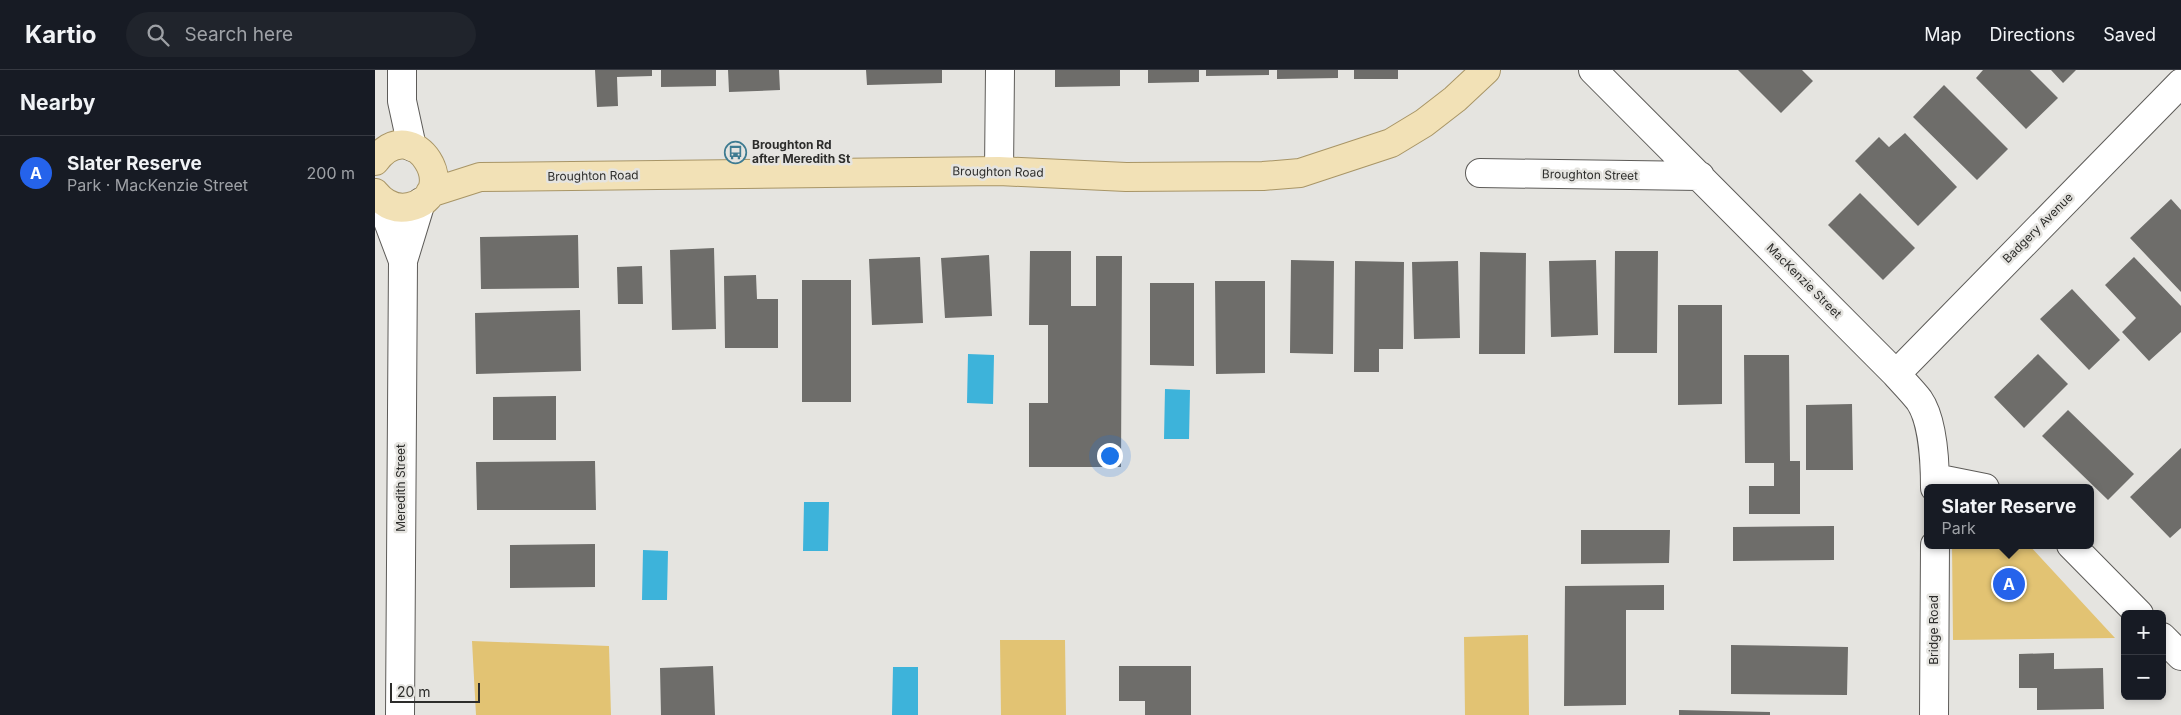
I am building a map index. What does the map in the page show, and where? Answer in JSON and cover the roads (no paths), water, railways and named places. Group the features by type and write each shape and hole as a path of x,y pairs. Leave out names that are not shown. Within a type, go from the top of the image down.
{"main road":[{"name":"Broughton Road","path":"399,153 480,177 999,171 1126,176 1263,176 1301,173 1391,143 1424,123 1455,99 1486,70"},
{"path":"399,153 432,167 434,175 425,198"},
{"name":"Broughton Road","path":"378,197 390,206 400,209 411,207 425,198 480,177"}],"street":[{"path":"399,153 402,70"},
{"path":"999,171 1000,70"},
{"name":"MacKenzie Street","path":"1593,70 1896,374 1919,401 1926,413 1935,483"},
{"name":"Badgery Avenue","path":"1896,374 2181,83"},
{"name":"Broughton Street","path":"1480,173 1700,176"},
{"name":"Meredith Street","path":"378,197 403,261"},
{"name":"Meredith Street","path":"400,715 403,261 425,198"},
{"name":"Bridge Road","path":"1934,715 1935,549"},
{"path":"2075,549 2135,610"},
{"path":"2166,641 2181,656"}],"water":[{"path":"968,354 994,355 993,404 967,403"},
{"path":"1165,389 1190,390 1189,439 1164,439"},
{"path":"804,502 829,502 828,551 803,551"},
{"path":"643,550 668,551 667,600 642,600"},
{"path":"893,667 918,667 918,715 892,715"}],"place":[{"name":"Broughton Rd after Meredith St","path":"736,152"},
{"name":"Slater Reserve","path":"2009,584"}]}
